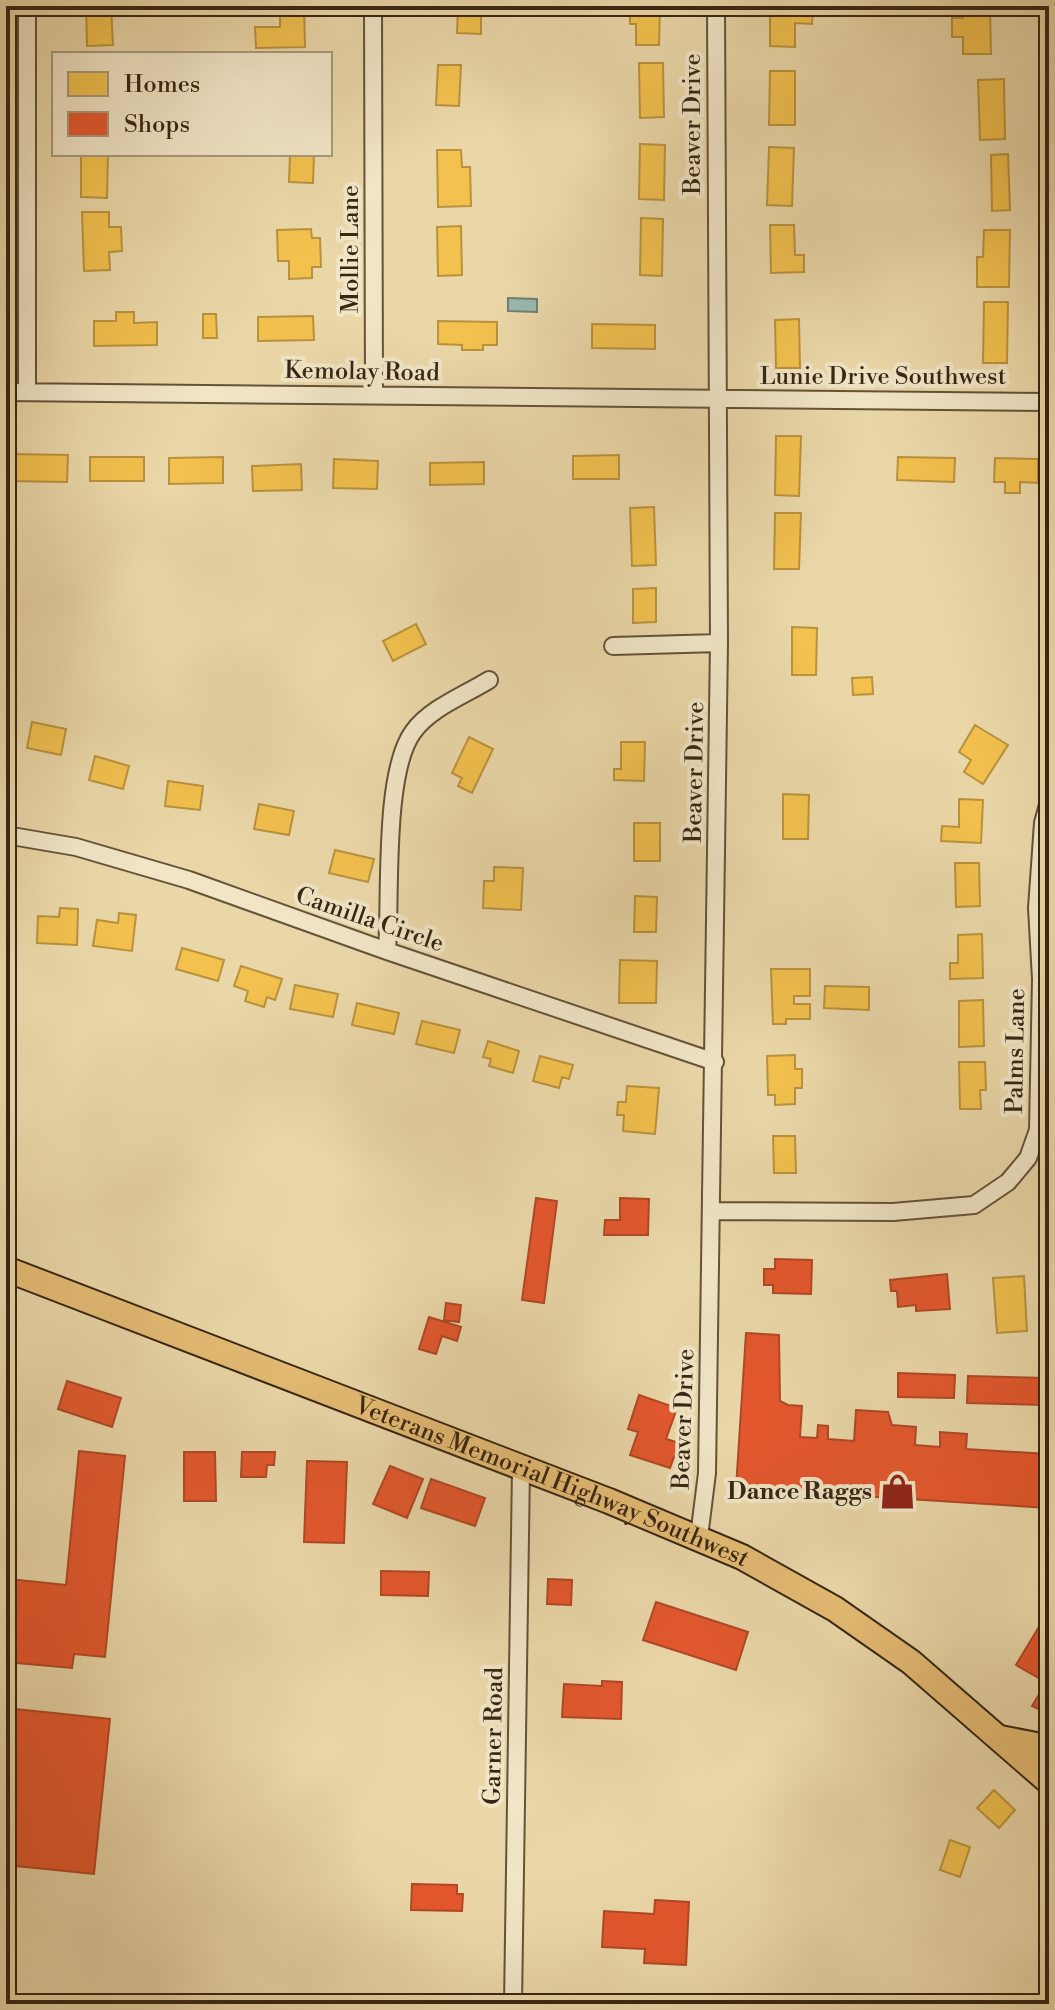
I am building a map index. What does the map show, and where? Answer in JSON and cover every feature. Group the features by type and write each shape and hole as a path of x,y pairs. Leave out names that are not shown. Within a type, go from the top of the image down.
{"main road":[{"name":"Veterans Memorial Highway Southwest","path":"6,1269 699,1537 787,1581 846,1616 911,1662 1049,1782"},
{"path":"1000,1738 1041,1746 1049,1743"}],"street":[{"path":"27,6 27,392"},
{"name":"Mollie Lane","path":"373,6 374,395"},
{"name":"Beaver Drive","path":"699,1537 707,1473 715,1062 719,643 716,6"},
{"name":"Kemolay Road","path":"6,392 717,399"},
{"name":"Lunie Drive Southwest","path":"717,399 1049,402"},
{"path":"613,646 719,643"},
{"path":"387,951 393,802 404,749 413,731 430,715 489,680"},
{"name":"Palms Lane","path":"711,1211 893,1212 974,1205 1008,1182 1028,1158 1038,1130 1044,1002 1037,908 1043,823 1049,801"},
{"name":"Camilla Circle","path":"6,835 76,847 189,880 715,1062"},
{"name":"Garner Road","path":"513,2004 521,1468"}],"water":[{"path":"508,298 537,299 537,312 508,311"}],"building: Homes":[{"path":"86,6 111,6 113,45 87,46"},
{"path":"280,6 304,6 305,47 256,48 255,27 280,27"},
{"path":"458,6 481,6 481,34 457,33"},
{"path":"636,6 660,6 659,45 636,45 636,24 630,24 630,11 636,11"},
{"path":"770,6 813,6 812,24 795,23 795,47 770,46"},
{"path":"963,6 990,6 991,54 963,54 963,37 952,37 952,18 963,18"},
{"path":"639,63 663,63 664,117 640,118"},
{"path":"438,65 461,65 459,106 436,105"},
{"path":"770,71 795,71 795,125 769,125"},
{"path":"1004,79 1005,139 980,140 978,80"},
{"path":"640,144 665,145 664,200 639,199"},
{"path":"769,147 794,148 792,206 767,205"},
{"path":"437,150 461,150 462,167 470,167 471,206 438,207"},
{"path":"1008,154 1010,210 992,211 991,155"},
{"path":"81,156 108,156 107,198 81,197"},
{"path":"290,156 314,156 313,183 289,182"},
{"path":"82,212 109,212 109,227 121,227 122,251 109,252 110,270 84,271"},
{"path":"641,218 663,219 662,276 640,275"},
{"path":"770,225 794,225 795,255 804,255 804,272 771,273"},
{"path":"461,226 462,275 438,276 437,227"},
{"path":"311,229 312,238 320,238 321,267 312,267 312,278 289,279 289,261 278,261 277,230"},
{"path":"984,230 1010,230 1009,287 977,287 977,257 983,257"},
{"path":"984,302 1008,302 1007,363 983,363"},
{"path":"116,312 134,312 134,323 157,322 157,345 94,346 94,321 116,321"},
{"path":"203,314 216,314 217,338 203,338"},
{"path":"313,316 314,340 258,341 258,317"},
{"path":"799,319 800,368 776,368 775,320"},
{"path":"438,321 497,322 497,345 483,345 483,350 462,350 462,345 438,344"},
{"path":"592,324 655,325 655,349 592,348"},
{"path":"776,436 801,436 799,496 775,495"},
{"path":"9,454 68,455 67,482 9,481"},
{"path":"619,455 619,479 573,479 573,456"},
{"path":"90,457 144,457 144,481 90,481"},
{"path":"223,457 223,483 169,484 169,458"},
{"path":"898,457 955,458 954,482 897,480"},
{"path":"995,458 1038,459 1038,483 1020,482 1020,493 1005,493 1005,482 994,482"},
{"path":"334,459 378,461 377,489 333,488"},
{"path":"484,462 484,484 430,485 430,463"},
{"path":"301,464 302,490 253,491 252,466"},
{"path":"654,507 656,565 632,566 630,508"},
{"path":"775,513 801,513 799,569 774,569"},
{"path":"656,588 656,622 633,623 633,589"},
{"path":"416,624 426,644 393,661 383,641"},
{"path":"792,627 817,628 816,675 792,675"},
{"path":"872,677 873,694 853,695 852,678"},
{"path":"32,722 66,729 61,755 27,748"},
{"path":"975,725 1008,745 983,784 964,772 971,760 959,752"},
{"path":"469,737 493,749 472,793 458,786 462,778 452,773"},
{"path":"621,742 645,742 644,781 614,780 614,769 621,769"},
{"path":"95,756 129,766 123,789 89,780"},
{"path":"168,781 203,786 200,810 165,806"},
{"path":"783,794 809,795 808,839 783,839"},
{"path":"959,799 983,800 981,843 941,841 942,826 959,827"},
{"path":"259,804 294,811 289,835 254,829"},
{"path":"634,823 660,823 660,861 634,861"},
{"path":"335,850 374,859 368,882 329,873"},
{"path":"955,863 979,863 980,906 956,907"},
{"path":"494,867 523,868 521,910 483,908 484,881 494,881"},
{"path":"635,896 657,897 656,932 634,932"},
{"path":"60,908 78,909 77,945 37,943 38,916 59,917"},
{"path":"119,913 136,915 132,951 93,946 97,920 118,923"},
{"path":"982,934 983,978 950,979 950,963 958,963 958,935"},
{"path":"182,948 224,960 218,981 176,969"},
{"path":"620,960 657,961 656,1003 619,1003"},
{"path":"241,966 282,979 275,1000 267,997 264,1007 245,1001 248,991 234,986"},
{"path":"771,969 810,969 810,996 794,996 794,1004 810,1004 810,1019 786,1019 786,1024 773,1024"},
{"path":"295,985 338,994 333,1017 290,1009"},
{"path":"825,986 869,987 869,1010 824,1008"},
{"path":"983,1000 984,1046 959,1047 959,1001"},
{"path":"357,1003 399,1013 394,1034 352,1025"},
{"path":"422,1021 460,1030 454,1053 416,1044"},
{"path":"488,1041 519,1051 513,1073 489,1066 491,1059 483,1057"},
{"path":"795,1055 795,1069 802,1069 802,1088 795,1088 795,1104 775,1105 775,1095 768,1095 767,1056"},
{"path":"540,1056 573,1065 569,1079 562,1077 559,1088 533,1081"},
{"path":"959,1062 985,1062 986,1090 980,1090 981,1109 960,1109"},
{"path":"627,1086 659,1088 655,1134 623,1131 624,1115 617,1115 618,1102 626,1102"},
{"path":"773,1136 795,1136 796,1173 774,1173"},
{"path":"1024,1276 1027,1331 997,1333 993,1278"},
{"path":"994,1790 1015,1810 999,1828 977,1808"},
{"path":"950,1840 970,1847 960,1877 940,1870"}],"building: Shops":[{"path":"536,1198 557,1201 544,1303 522,1300"},
{"path":"620,1198 649,1199 648,1235 604,1235 605,1220 620,1220"},
{"path":"775,1259 812,1260 811,1294 773,1293 773,1285 764,1285 764,1269 775,1269"},
{"path":"947,1274 950,1309 916,1311 916,1305 898,1307 897,1291 891,1291 890,1280"},
{"path":"446,1303 461,1305 459,1322 444,1320"},
{"path":"429,1317 461,1327 457,1341 442,1336 436,1354 419,1349"},
{"path":"746,1333 779,1335 780,1401 802,1406 800,1437 817,1438 818,1425 828,1426 828,1439 854,1441 856,1410 888,1412 892,1425 916,1427 915,1445 940,1447 940,1432 967,1434 966,1449 1049,1454 1049,1508 736,1488"},
{"path":"898,1373 955,1375 954,1398 898,1397"},
{"path":"968,1376 1047,1378 1046,1405 967,1403"},
{"path":"67,1381 121,1398 112,1427 58,1409"},
{"path":"639,1395 677,1408 666,1439 679,1443 670,1468 630,1455 638,1432 628,1429"},
{"path":"79,1451 125,1456 105,1657 74,1654 72,1668 6,1662 6,1598 10,1579 66,1585"},
{"path":"184,1452 215,1452 216,1501 184,1501"},
{"path":"242,1452 275,1452 274,1465 267,1465 266,1477 241,1477"},
{"path":"307,1461 347,1462 344,1543 304,1542"},
{"path":"390,1466 423,1479 407,1518 373,1504"},
{"path":"431,1479 485,1498 475,1526 421,1508"},
{"path":"381,1571 429,1572 428,1596 381,1595"},
{"path":"548,1579 572,1580 571,1605 547,1604"},
{"path":"656,1602 748,1632 736,1670 643,1640"},
{"path":"1040,1625 1049,1630 1049,1669 1042,1680 1016,1665"},
{"path":"1049,1678 1049,1711 1045,1712 1032,1706"},
{"path":"602,1681 622,1682 621,1719 562,1717 564,1684 602,1686"},
{"path":"6,1708 110,1719 94,1874 6,1865"},
{"path":"412,1884 457,1885 457,1894 463,1894 462,1911 411,1910"},
{"path":"655,1900 689,1902 686,1965 644,1963 645,1949 602,1947 604,1911 654,1914"}],"place":[{"name":"Dance Raggs","path":"898,1491"}]}
